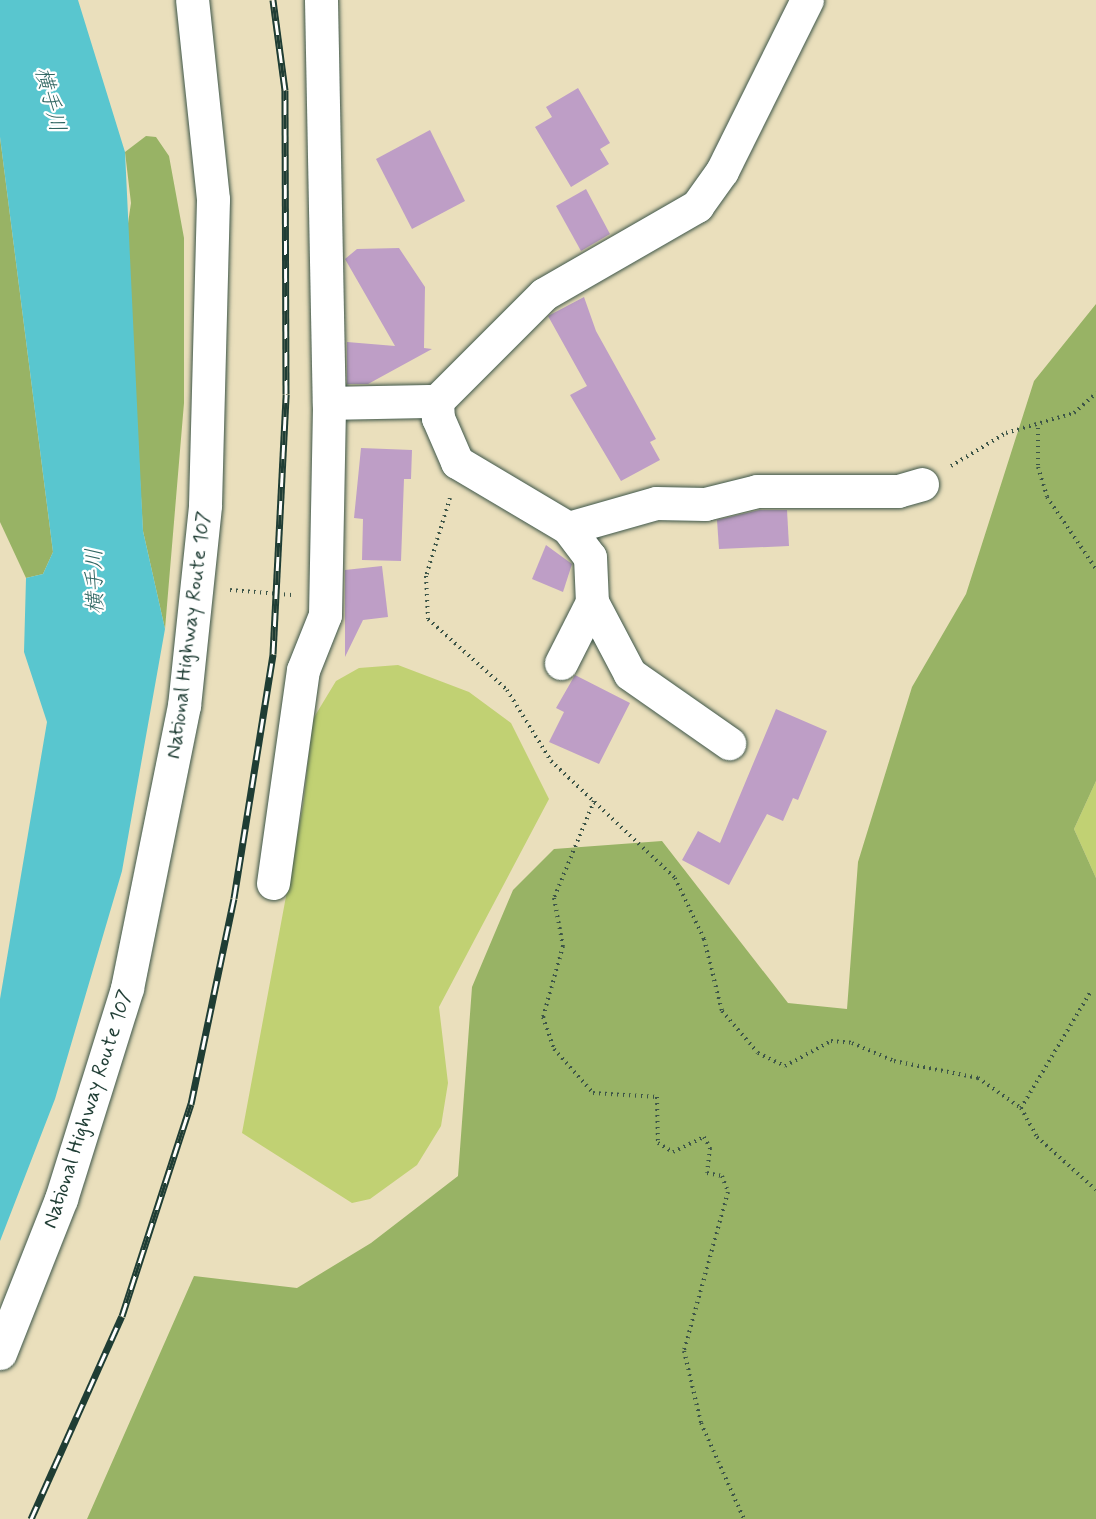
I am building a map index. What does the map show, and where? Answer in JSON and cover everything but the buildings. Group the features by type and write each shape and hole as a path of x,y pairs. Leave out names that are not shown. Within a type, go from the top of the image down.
{"main road":[{"name":"National Highway Route 107","path":"0,1353 61,1198 127,988 184,706 205,505 213,199 192,0"},
{"path":"273,883 303,670 325,615 329,404 321,0"},
{"path":"329,404 437,401 544,294 697,206 722,171 807,0"},
{"path":"437,401 438,418 457,462 568,528 590,557 592,602 630,674 729,743"},
{"path":"568,528 656,503 705,504 757,491 898,491 922,484"},
{"path":"561,663 592,602"}],"path":[{"path":"922,484 1006,433 1038,428 1074,413 1096,393"},
{"path":"1038,428 1038,467 1047,497 1096,569"},
{"path":"457,462 444,531 426,576 428,619 507,690 551,760 675,878 704,939 722,1011 758,1053 785,1066 831,1041 852,1043 894,1061 978,1078 1021,1108 1037,1137 1096,1190"},
{"path":"196,587 325,598"},
{"path":"594,801 554,898 563,946 543,1017 554,1049 593,1093 657,1097 658,1143 673,1152 704,1137 710,1148 707,1173 722,1176 728,1192 684,1351 701,1423 744,1519"},
{"path":"1021,1108 1091,991"}],"green space":[{"path":"146,136 156,137 169,156 184,238 184,403 165,629 143,531 126,237 131,203 125,152"},
{"path":"0,137 53,552 43,574 26,578 0,522"},
{"path":"1096,304 1096,781 1074,829 1096,878 1096,1519 87,1519 194,1276 297,1288 371,1243 458,1176 472,987 513,890 554,849 662,841 788,1003 847,1009 858,862 912,687 966,594 1034,381"},
{"path":"398,665 469,692 511,723 549,799 439,1007 448,1083 441,1126 417,1165 370,1199 352,1203 242,1133 303,805 313,719 336,681 359,668"},
{"path":"1096,781 1096,878 1074,829"}],"water":[{"name":"横手川","path":"0,0 78,0 125,152 143,531 165,629 122,871 55,1099 0,1241 0,999 47,722 24,652 26,578 43,574 53,552 0,137"}],"railway":[{"path":"31,1519 122,1316 191,1104 234,898 273,654 286,394 285,90 273,0"}]}
